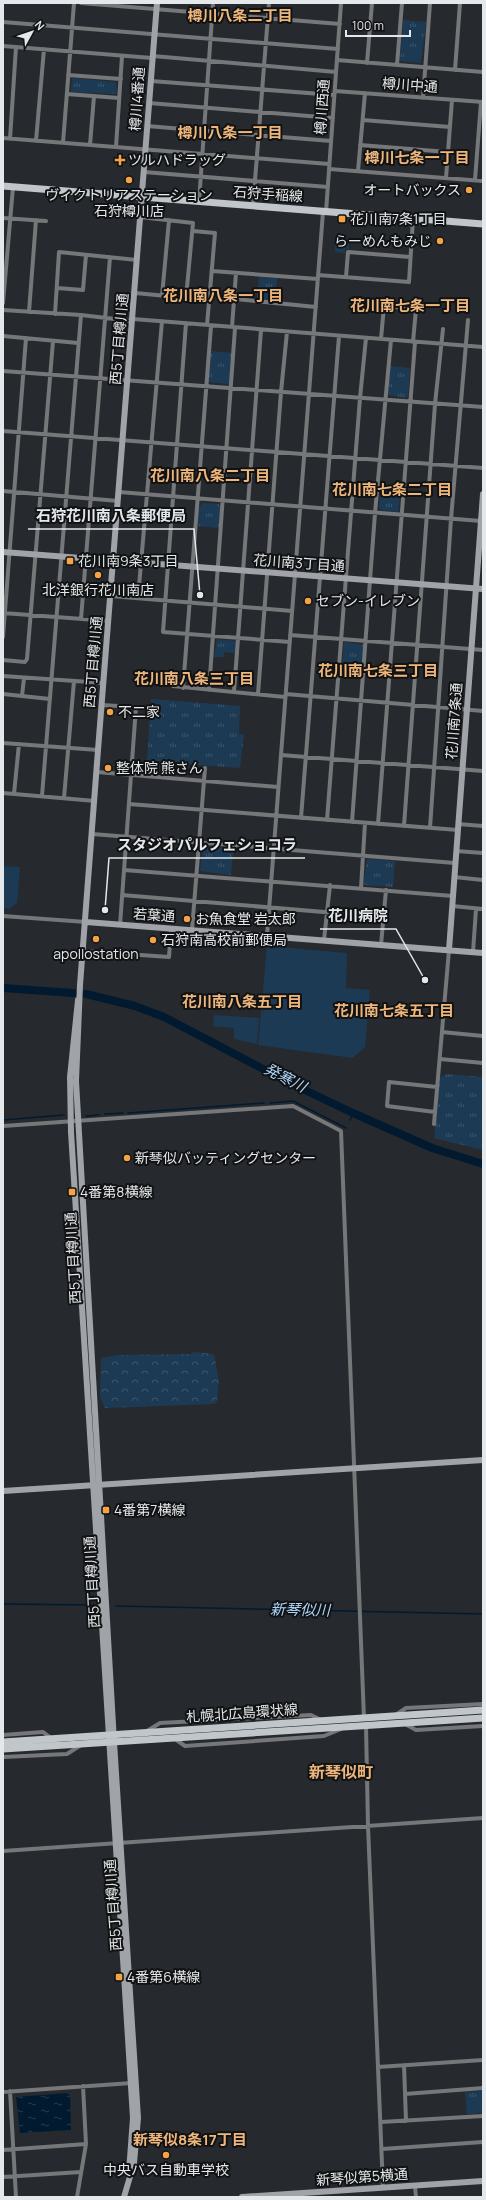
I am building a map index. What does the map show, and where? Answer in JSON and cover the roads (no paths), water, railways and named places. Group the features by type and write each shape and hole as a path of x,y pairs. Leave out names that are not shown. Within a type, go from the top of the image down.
{"main road":[{"name":"石狩手稲線","path":"3,186 483,224"},
{"name":"札幌北広島環状線","path":"3,1742 53,1739 174,1738 347,1727 393,1716 483,1710"},
{"name":"札幌北広島環状線","path":"3,1749 83,1744 145,1733 324,1721 404,1723 483,1718"}],"street":[{"path":"63,143 74,3"},
{"path":"81,3 156,6 213,14 340,24"},
{"path":"199,202 213,3"},
{"path":"253,206 269,3"},
{"name":"樽川西通","path":"267,936 318,277 328,187 341,3"},
{"path":"367,62 372,3"},
{"path":"397,65 402,3"},
{"path":"423,98 430,3"},
{"path":"455,70 460,3"},
{"name":"樽川4番通","path":"142,197 156,6"},
{"path":"3,22 338,49"},
{"path":"3,46 336,72"},
{"path":"10,139 16,47"},
{"path":"36,141 44,49"},
{"path":"116,147 122,56"},
{"path":"337,60 483,72"},
{"path":"68,75 121,79"},
{"name":"樽川中通","path":"151,81 262,89 334,93 365,93 482,102"},
{"path":"358,171 365,93"},
{"path":"67,94 119,98"},
{"path":"90,145 94,96"},
{"path":"446,178 452,100"},
{"path":"475,180 482,102"},
{"path":"149,103 333,118"},
{"path":"363,120 450,127"},
{"path":"147,126 331,141"},
{"path":"3,138 257,157 329,164"},
{"path":"360,145 448,152"},
{"path":"329,169 483,181"},
{"path":"144,172 328,187"},
{"path":"3,303 13,187"},
{"name":"西5丁目樽川通","path":"124,2197 129,2176 133,2118 133,2083 74,1120 70,1077 84,950 98,750 142,197"},
{"path":"140,217 193,223 186,298"},
{"path":"3,218 46,221"},
{"path":"212,271 318,277 346,277 408,282 413,218"},
{"path":"29,312 36,220"},
{"path":"162,296 169,220"},
{"path":"183,688 191,602 192,567 202,446 209,300 215,233 193,230"},
{"path":"55,314 59,252 137,260"},
{"path":"346,277 348,252 410,257"},
{"path":"57,288 83,290 86,255"},
{"path":"81,619 110,257"},
{"path":"208,690 216,604 217,569 231,388 236,273"},
{"path":"135,293 209,300"},
{"path":"235,299 316,307"},
{"path":"378,824 411,402 416,309 384,306 381,339"},
{"path":"3,310 162,321 483,347"},
{"path":"42,796 60,556 81,315"},
{"path":"430,828 438,707 444,647 451,519 468,320"},
{"path":"138,598 162,321"},
{"path":"186,324 163,632 290,642"},
{"path":"404,826 414,705 426,517 435,404 443,329"},
{"path":"234,692 256,390 262,330"},
{"path":"258,694 264,640 281,392 287,332"},
{"path":"3,336 78,343"},
{"path":"301,818 340,336"},
{"path":"3,637 6,552 14,492 26,338"},
{"path":"327,820 340,639 366,338"},
{"path":"352,822 367,641 375,513 391,340"},
{"path":"3,660 25,662 27,659 52,341"},
{"path":"3,370 483,407"},
{"path":"3,431 483,468"},
{"path":"3,492 118,501"},
{"path":"119,492 481,521"},
{"name":"花川南7条通","path":"449,950 471,649 482,529 481,521 483,494"},
{"name":"花川南3丁目通","path":"6,552 483,589"},
{"path":"111,596 292,611"},
{"path":"4,613 109,621"},
{"path":"290,635 483,650"},
{"path":"3,676 104,683"},
{"path":"22,696 24,678"},
{"path":"64,798 74,681"},
{"path":"173,686 258,694 311,696 483,710"},
{"path":"3,694 50,698"},
{"path":"102,705 150,708"},
{"path":"120,925 136,707"},
{"path":"3,743 98,750"},
{"path":"14,794 19,744"},
{"path":"281,755 483,771"},
{"path":"192,930 205,768"},
{"path":"97,772 278,787"},
{"path":"3,793 95,801"},
{"path":"129,804 430,828 483,826"},
{"path":"360,888 365,823"},
{"path":"92,834 455,863"},
{"path":"456,851 483,853"},
{"path":"124,870 271,880 453,896"},
{"path":"454,877 483,880"},
{"path":"324,940 330,885"},
{"path":"381,945 386,890"},
{"path":"122,895 383,916"},
{"path":"452,906 483,909"},
{"path":"473,952 476,909"},
{"path":"3,916 86,922"},
{"name":"若葉通","path":"86,922 483,953"},
{"path":"84,950 168,957 171,929"},
{"path":"434,1124 449,950"},
{"path":"442,1032 483,1036"},
{"path":"440,1059 483,1063"},
{"path":"435,1112 387,1106 389,1082 437,1087"},
{"path":"3,1126 293,1106 341,1130 383,2188"},
{"path":"3,1491 483,1460"},
{"path":"393,1716 406,1708 483,1704"},
{"path":"404,1723 416,1730 483,1726"},
{"path":"3,1735 43,1732 53,1739"},
{"path":"3,1757 67,1754 83,1744"},
{"path":"3,1851 483,1818"},
{"path":"378,2067 483,2060"},
{"path":"404,2065 406,2121"},
{"path":"3,2092 133,2083"},
{"path":"77,2197 86,2144 83,2086"},
{"path":"405,2094 483,2088"},
{"path":"10,2091 16,2197"},
{"path":"381,2122 483,2116"},
{"path":"382,2149 483,2142"},
{"path":"3,2150 86,2144"},
{"path":"3,2177 81,2172"},
{"name":"新琴似第5横通","path":"242,2197 346,2194 383,2188 483,2181"},
{"path":"415,2186 416,2197"}],"water":[{"path":"66,2093 70,2095 71,2130 20,2133 16,2097"}],"waterway":[{"name":"発寒川","path":"3,988 73,993"},
{"name":"発寒川","path":"86,994 135,1006 164,1017 290,1083 353,1113 432,1148 483,1164"},
{"path":"270,1103 293,1101 346,1128"},
{"path":"128,1113 264,1103"},
{"path":"105,1114 123,1113"},
{"name":"発寒川","path":"350,1120 353,1113"},
{"path":"3,1120 64,1115"},
{"path":"86,1116 99,1115"},
{"name":"新琴似川","path":"3,1604 94,1605"},
{"name":"新琴似川","path":"116,1606 483,1614"}],"place":[{"name":"ツルハドラッグ","path":"120,160"},
{"name":"ヴィクトリアステーション 石狩樽川店","path":"129,180"},
{"name":"オートバックス","path":"469,190"},
{"name":"花川南7条1丁目","path":"342,219"},
{"name":"らーめんもみじ","path":"440,241"},
{"name":"花川南9条3丁目","path":"70,561"},
{"name":"北洋銀行花川南店","path":"98,575"},
{"name":"石狩花川南八条郵便局","path":"200,595"},
{"name":"セブン-イレブン","path":"308,601"},
{"name":"不二家","path":"110,712"},
{"name":"整体院 熊さん","path":"108,768"},
{"name":"スタジオパルフェショコラ","path":"105,910"},
{"name":"お魚食堂 岩太郎","path":"187,919"},
{"name":"apollostation","path":"96,939"},
{"name":"石狩南高校前郵便局","path":"153,940"},
{"name":"花川病院","path":"425,980"},
{"name":"新琴似バッティングセンター","path":"127,1158"},
{"name":"4番第8横線","path":"72,1192"},
{"name":"4番第7横線","path":"106,1510"},
{"name":"4番第6横線","path":"119,1977"},
{"name":"中央バス自動車学校","path":"166,2155"}],"district":[{"name":"樽川八条二丁目","path":"240,16"},
{"name":"樽川八条一丁目","path":"230,133"},
{"name":"樽川七条一丁目","path":"417,158"},
{"name":"花川南八条一丁目","path":"223,296"},
{"name":"花川南七条一丁目","path":"410,306"},
{"name":"花川南八条二丁目","path":"210,476"},
{"name":"花川南七条二丁目","path":"392,490"},
{"name":"花川南七条三丁目","path":"378,671"},
{"name":"花川南八条三丁目","path":"194,679"},
{"name":"花川南八条五丁目","path":"242,1002"},
{"name":"花川南七条五丁目","path":"394,1011"},
{"name":"新琴似町","path":"341,1772"},
{"name":"新琴似8条17丁目","path":"190,2140"}]}
